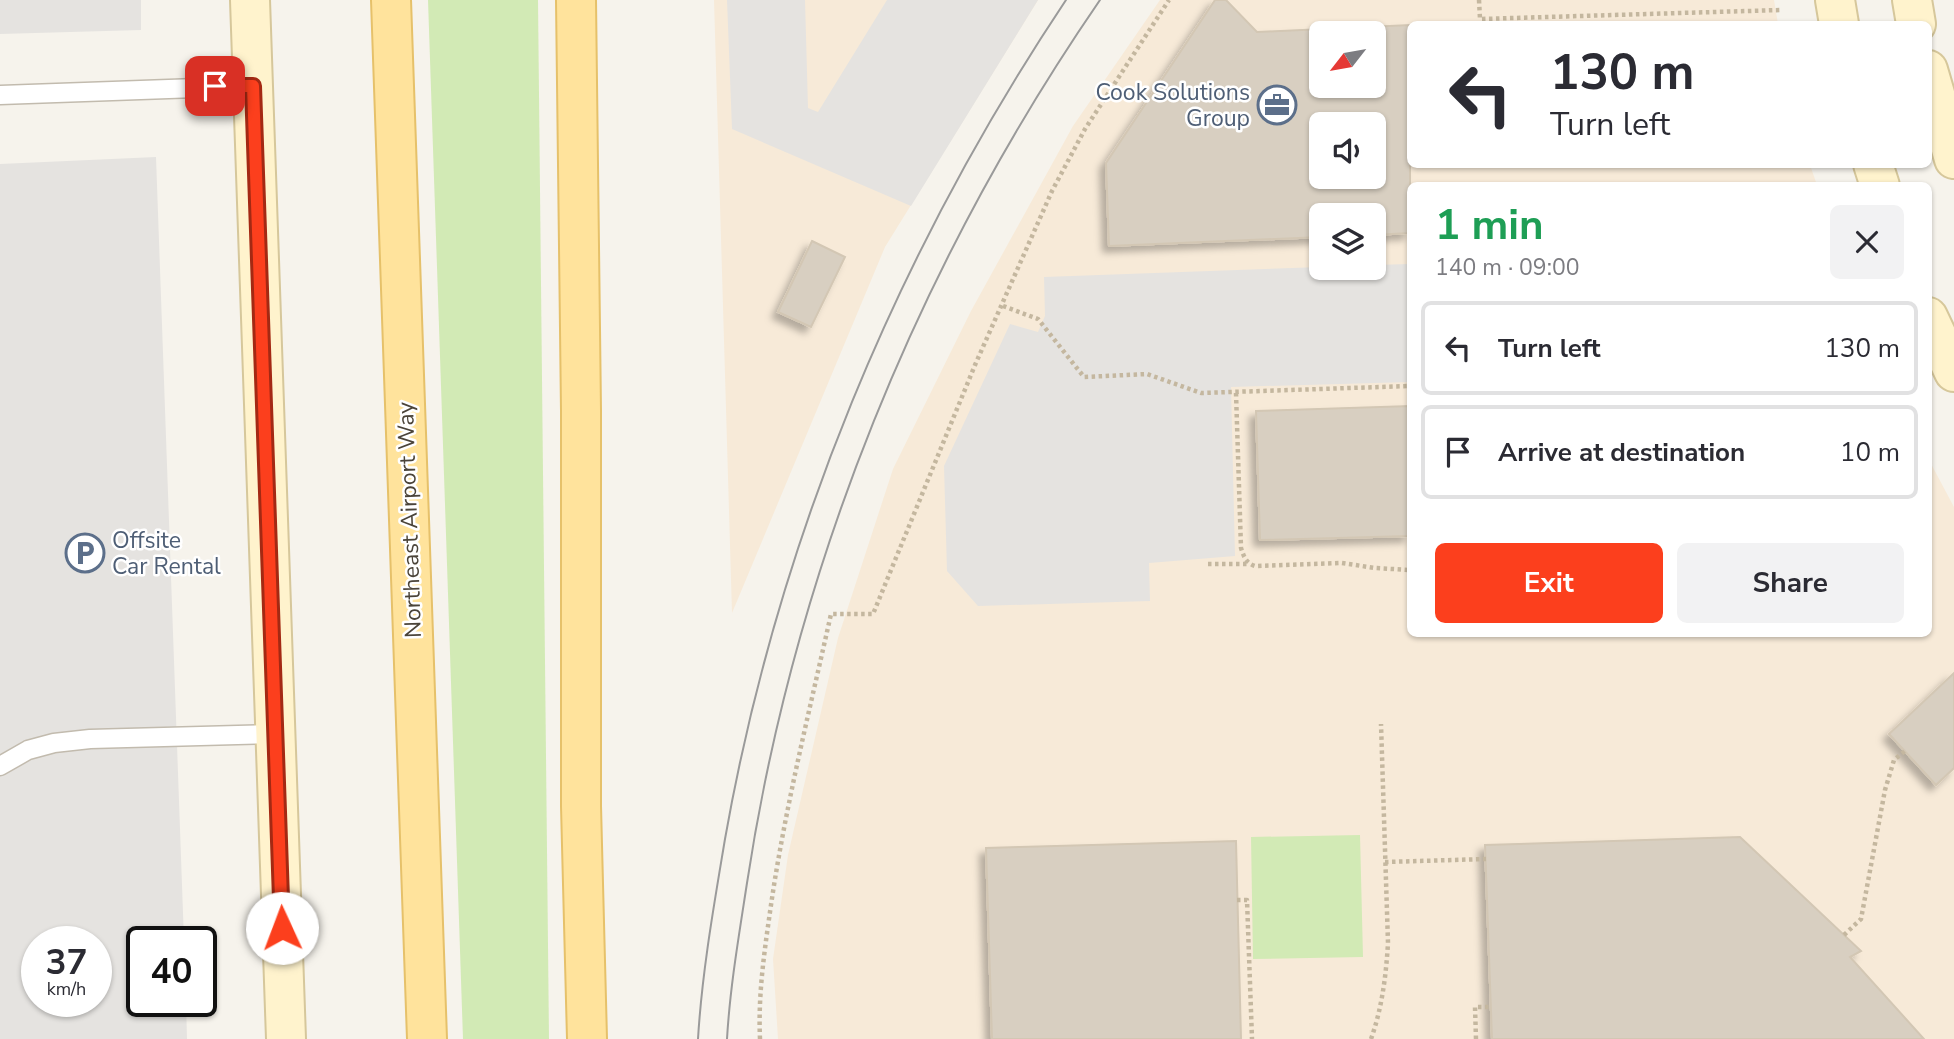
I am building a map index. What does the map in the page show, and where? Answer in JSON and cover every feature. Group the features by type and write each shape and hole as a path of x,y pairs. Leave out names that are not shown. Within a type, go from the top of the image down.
{"main road":[{"name":"Northeast Airport Way","path":"391,0 427,1039"},
{"path":"576,0 581,411 581,806 587,1039"}],"street":[{"path":"250,0 286,1039"},
{"path":"1835,0 1838,21"},
{"path":"1912,0 1916,21"},
{"path":"1932,84 1954,159"},
{"path":"1932,325 1954,372"}],"lane":[{"path":"0,95 253,86"},
{"path":"0,766 27,750 66,742 102,738 275,734"}],"path":[{"path":"760,1039 759,1009 776,865 831,614 873,614 975,365 1052,191 1085,129 1169,0"},
{"path":"1479,0 1480,19 1781,10"},
{"path":"1003,306 1038,319 1084,377 1147,374 1200,393 1407,386"},
{"path":"1236,393 1241,548 1249,564"},
{"path":"1208,564 1255,566 1342,563 1407,570"},
{"path":"1371,1039 1386,977 1388,943 1381,724"},
{"path":"1844,935 1861,919 1885,790 1894,760 1905,751"},
{"path":"1385,862 1486,859"},
{"path":"1237,900 1247,900 1252,1039"},
{"path":"1476,1039 1475,1007 1490,1007"}],"shaded area":[{"path":"0,0 141,0 141,30 0,34"},
{"path":"714,0 1038,0 885,247 732,613"},
{"path":"727,0 805,0 808,108 818,112 887,0 1038,0 911,206 732,129"},
{"path":"1160,0 1774,0 1778,21 1407,21 1407,168 1811,168 1816,182 1407,182 1407,637 1932,637 1932,466 1954,507 1954,1039 778,1039 773,959 788,855 838,638 893,469 971,311 1073,126"},
{"name":"Offsite Car Rental","path":"156,157 183,926 126,926 126,1017 186,1017 187,1039 0,1039 0,164"},
{"path":"1407,264 1407,382 1231,387 1235,556 1149,563 1150,601 978,606 947,571 944,466 1010,324 1038,332 1045,316 1044,277 1309,267 1309,280 1386,280 1386,265"}],"green space":[{"path":"428,0 538,0 549,1039 463,1039"},
{"path":"1360,835 1363,957 1253,959 1251,837"}],"building":[{"name":"Cook Solutions Group","path":"1215,0 1226,0 1257,32 1309,30 1309,98 1386,98 1386,26 1407,25 1407,168 1410,168 1410,182 1407,182 1407,233 1386,234 1386,203 1309,203 1309,238 1109,246 1106,163"},
{"path":"812,241 845,257 811,327 778,312"},
{"path":"1407,406 1407,536 1260,540 1256,411"},
{"path":"1954,673 1954,768 1936,785 1889,734"},
{"path":"1740,837 1861,951 1850,957 1924,1039 1492,1039 1485,845"},
{"path":"1236,841 1241,1039 992,1039 986,848"}],"tram line":[{"path":"698,1039 702,989 725,839 748,727 777,617 812,508 852,402 898,298 949,196 1005,96 1066,0"},
{"path":"727,1039 747,883 769,765 797,649 832,534 874,422 921,312 975,204 1035,100 1100,0"}],"place":[{"name":"Cook Solutions Group","path":"1277,105"},
{"name":"Offsite Car Rental","path":"85,553"}],"route":[{"path":"215,86 253,86 282,928"}]}
